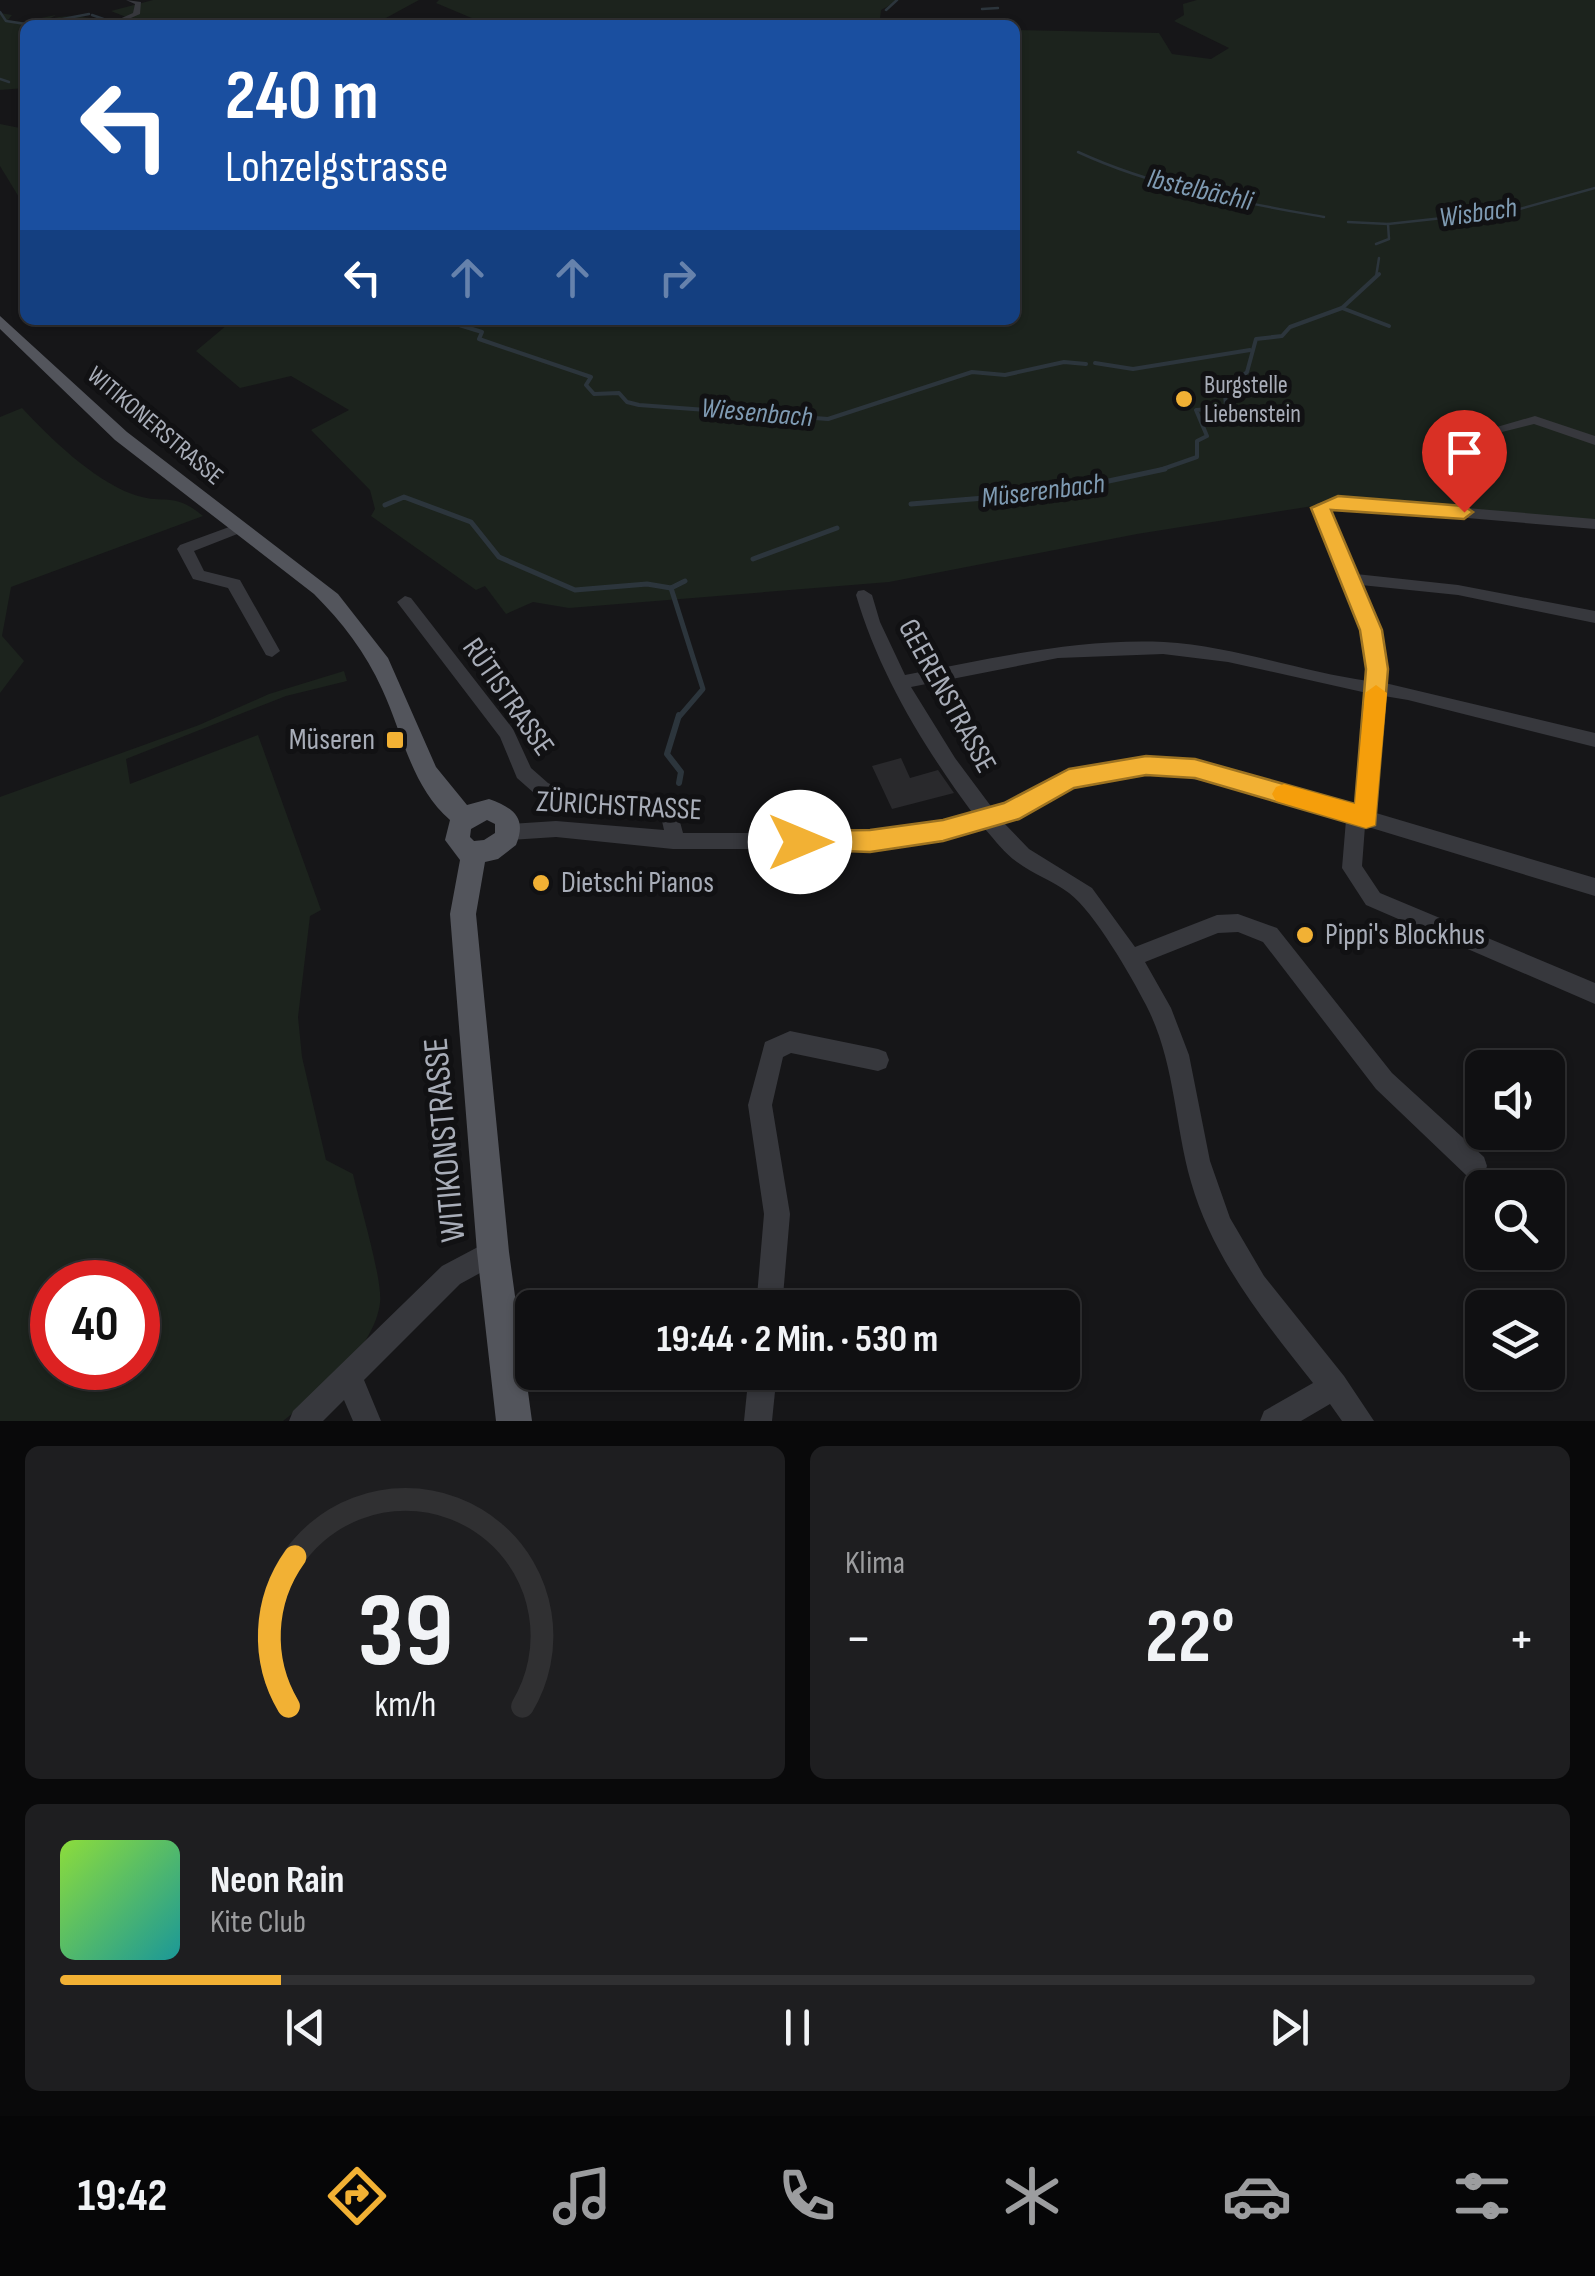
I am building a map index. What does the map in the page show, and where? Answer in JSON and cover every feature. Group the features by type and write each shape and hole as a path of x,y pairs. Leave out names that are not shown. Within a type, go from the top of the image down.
{"main road":[{"name":"WITIKONERSTRASSE","path":"0,321 121,436 321,588 352,622 388,677 426,774 446,805 465,818"},
{"path":"481,810 497,810 508,818 510,832 496,848 474,853 457,840 465,818 481,810"},
{"name":"WITIKONSTRASSE","path":"474,853 464,889 463,914 493,1252 514,1421"}],"street":[{"path":"124,20 136,14 139,3 129,0"},
{"path":"1490,431 1535,420 1595,441"},
{"path":"1595,524 1338,502 1320,508 1371,630 1376,687 1352,868 1373,899 1595,994"},
{"path":"240,528 185,549 198,575 234,584 272,652"},
{"path":"1351,579 1458,590 1595,617"},
{"name":"GEERENSTRASSE","path":"864,595 903,682 937,744 989,820 1015,850 1074,884 1092,901 1129,959 1175,1046 1208,1195 1226,1238 1360,1421"},
{"name":"RÜTISTRASSE","path":"405,602 507,734 524,772 541,788 563,799 660,806 674,824 673,841"},
{"path":"903,682 1043,654 1125,647 1228,656 1595,740"},
{"name":"ZÜRICHSTRASSE","path":"510,832 556,830 673,841 870,841 989,820 1069,779 1146,766 1195,769 1595,887"},
{"path":"1129,959 1218,924 1238,923 1270,935 1384,1081 1475,1166"},
{"path":"771,1290 777,1214 760,1105 773,1050 790,1042 878,1060"},
{"path":"303,1421 451,1274 493,1252"},
{"path":"349,1378 366,1421"},
{"path":"1274,1421 1334,1386"},
{"path":"758,1421 761,1390"}],"shaded area":[{"path":"153,0 419,0 382,20 47,20 68,16 126,17 111,11"},
{"path":"899,0 881,10 882,20 473,20 436,3"},
{"path":"1197,0 1595,0 1595,524 1338,502 1137,534 889,582 569,608 533,602 506,614 485,586 476,590 371,516 375,509 370,490 311,430 349,410 291,376 240,388 196,351 227,325 1020,325 1020,30 1159,33 1172,54 1211,59 1229,48 1174,21 1184,15 1183,4"},
{"path":"0,13 12,15 8,20 20,22 20,88 0,90"},
{"path":"0,124 20,128 20,199 0,166"},
{"path":"22,408 87,468 117,487 143,497 183,503 203,516 11,587 2,636 24,661 0,693 0,417"},
{"path":"344,671 347,681 286,696 126,759 130,784 258,735 321,910 310,916 298,1017 302,1057 326,1160 353,1174 378,1277 380,1303 376,1320 342,1370 283,1421 0,1421 0,797 199,725 269,694"}],"building":[{"path":"901,758 910,778 938,770 954,793 892,809 872,766"}],"waterway":[{"path":"886,10 897,0"},
{"path":"982,9 998,8"},
{"path":"0,12 6,21 20,23"},
{"path":"58,20 89,14"},
{"path":"92,15 106,20"},
{"path":"0,79 9,82"},
{"name":"Ibstelbächli","path":"1078,152 1168,184 1324,217"},
{"name":"Wisbach","path":"1388,224 1516,210 1595,188"},
{"name":"Ibstelbächli","path":"1348,222 1388,224"},
{"name":"Wisbach","path":"1376,244 1389,239 1388,224"},
{"name":"Wisbach","path":"1376,277 1379,258"},
{"name":"Wisbach","path":"1376,277 1379,274"},
{"name":"Wisbach","path":"1342,308 1376,277"},
{"name":"Müserenbach","path":"1159,470 1197,457 1197,441 1207,436 1196,410 1226,408 1225,392 1247,372 1256,339 1282,336 1290,327 1342,308"},
{"path":"1342,308 1389,326"},
{"name":"Wiesenbach","path":"459,325 482,332 479,339 591,377 586,385 594,394 619,393 627,402 639,405 828,419 972,372 1005,375 1064,362 1086,364"},
{"name":"Wiesenbach","path":"1095,363 1133,369 1250,350"},
{"name":"Müserenbach","path":"1159,470 1165,469"},
{"name":"Müserenbach","path":"911,504 1057,492 1159,470"},
{"name":"Müserenbach","path":"385,505 404,497 471,522 499,557 575,590 647,584 671,588"},
{"name":"Müserenbach","path":"753,559 837,528"},
{"name":"Müserenbach","path":"671,588 685,581"},
{"path":"671,588 703,689 679,717"},
{"path":"679,715 667,754 681,772 679,783"}],"slow traffic":[{"path":"1284,794 1366,818 1376,693"}],"place":[{"name":"Burgstelle Liebenstein","path":"1184,399"},
{"name":"Müseren","path":"395,740"},
{"name":"Dietschi Pianos","path":"541,883"},
{"name":"Pippi's Blockhus","path":"1305,935"}],"route":[{"path":"800,842 870,841 943,831 1011,811 1069,779 1129,766 1195,769 1366,818 1377,669 1371,630 1320,508 1338,502 1464,512"}]}
